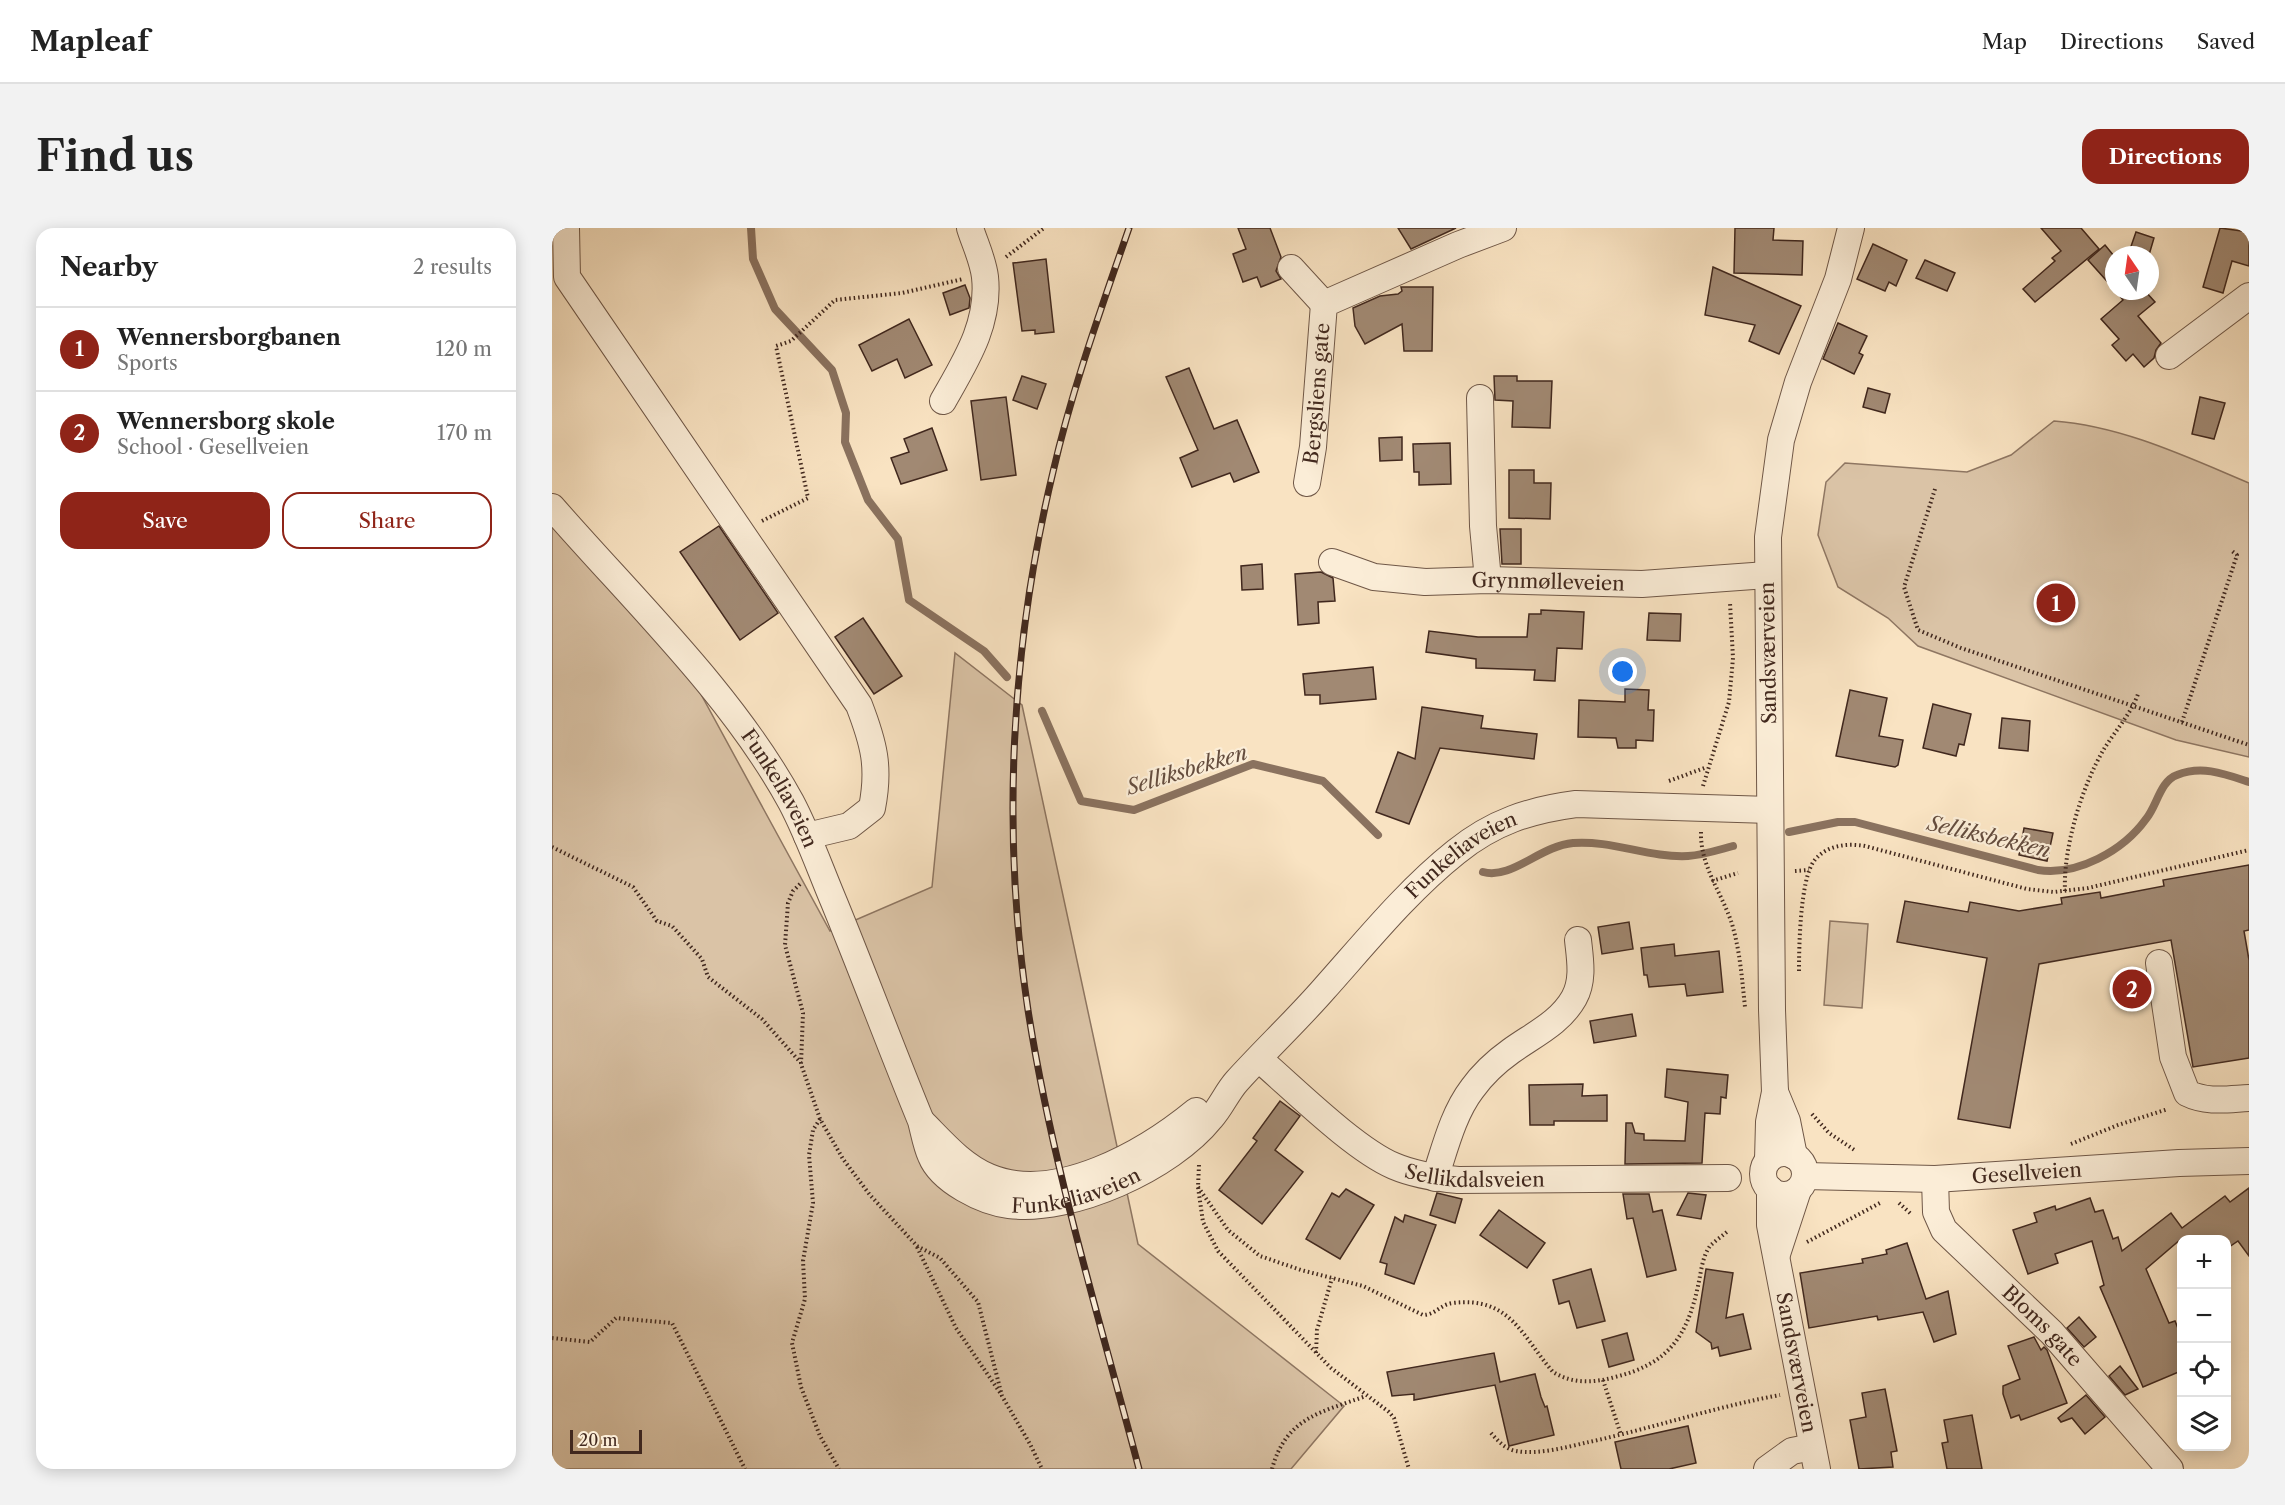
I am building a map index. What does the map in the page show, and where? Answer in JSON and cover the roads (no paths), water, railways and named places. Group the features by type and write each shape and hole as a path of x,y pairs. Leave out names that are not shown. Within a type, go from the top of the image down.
{"street":[{"path":"566,228 567,277 859,705 874,742 878,781 872,808 849,826 807,836"},
{"path":"944,401 979,338 985,288 984,274 970,228"},
{"name":"Bergsliens gate","path":"1324,304 1458,245 1503,228"},
{"name":"Sandsværveien","path":"1768,1160 1769,1122 1775,1092 1767,575 1771,506 1780,440 1798,382 1835,287 1851,228"},
{"name":"Bergsliens gate","path":"1291,268 1324,304 1313,447 1307,483"},
{"path":"2169,356 2249,296"},
{"path":"1480,398 1483,526 1488,580"},
{"name":"Funkeliaveien","path":"552,507 729,710 775,776 807,836 921,1121 931,1158 953,1181 981,1198 995,1203 1019,1206 1055,1203 1124,1181 1158,1162 1198,1131 1210,1119 1235,1083"},
{"name":"Grynmølleveien","path":"1332,562 1374,577 1425,582 1488,580 1642,584 1767,575"},
{"name":"Funkeliaveien","path":"921,1121 949,1149 976,1171 999,1181 1034,1184 1079,1177 1123,1160 1168,1132 1235,1083 1431,873 1468,843 1505,820 1536,810 1576,804 1770,810"},
{"path":"1436,1178 1460,1108 1471,1089 1510,1051 1543,1030 1574,999 1581,968 1578,940"},
{"path":"2159,963 2178,1074 2187,1093 2198,1098 2249,1098"},
{"name":"Sellikdalsveien","path":"1259,1059 1371,1152 1391,1165 1436,1178 1526,1180 1728,1178"},
{"name":"Sandsværveien","path":"1775,1092 1787,1121 1799,1174 1778,1250"},
{"path":"1781,1154 1799,1174 1780,1195 1770,1189 1763,1175 1768,1160 1781,1154"},
{"name":"Gesellveien","path":"1799,1174 1935,1179 2179,1162 2249,1161"},
{"name":"Bloms gate","path":"1935,1179 1936,1212 1944,1230 2052,1333 2170,1469"},
{"name":"Sandsværveien","path":"1770,1189 1770,1225 1778,1250 1786,1320 1815,1458"},
{"path":"1767,1469 1792,1451 1815,1458"}],"waterway":[{"name":"Selliksbekken","path":"751,228 753,259 775,309 832,370 846,413 845,442 868,500 898,539 909,600 984,651 1007,677"},
{"name":"Selliksbekken","path":"1042,711 1081,801 1134,810 1253,764 1323,781 1378,835"},
{"name":"Selliksbekken","path":"1789,832 1838,822 1855,822 2038,870 2053,871 2068,869 2098,859 2125,841 2150,814 2163,788 2171,778 2177,775 2204,771 2249,782"},
{"name":"Selliksbekken","path":"1483,872 1504,871 1561,845 1573,843 1602,844 1673,856 1699,855 1733,846"}],"railway":[{"path":"1129,228 1069,410 1039,538 1020,672 1013,808 1020,943 1038,1068 1063,1183 1139,1469"}],"place":[{"name":"Wennersborgbanen","path":"2056,603"},
{"name":"Wennersborg skole","path":"2132,989"}]}
